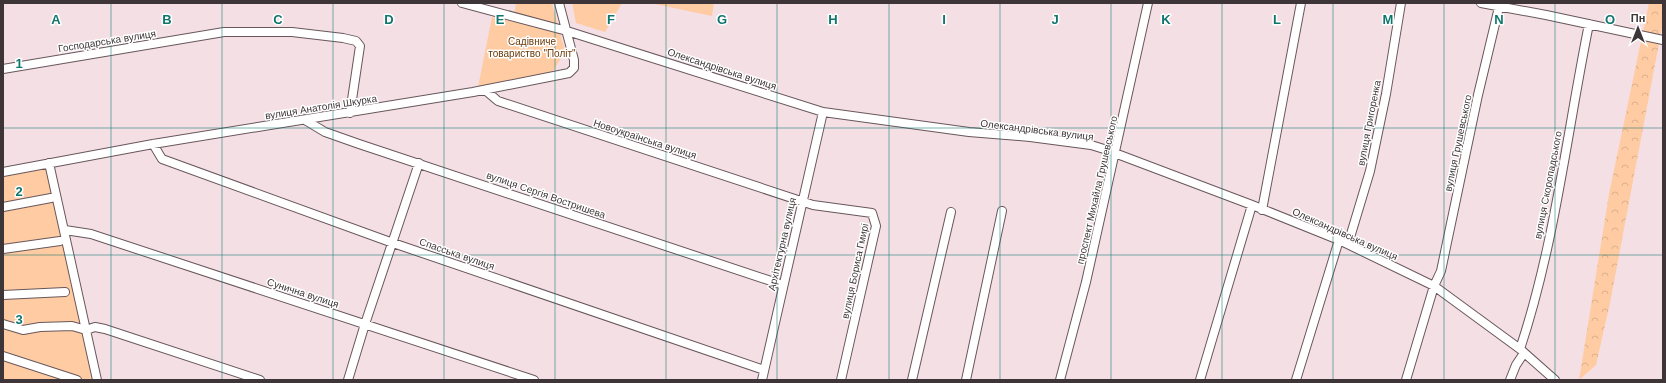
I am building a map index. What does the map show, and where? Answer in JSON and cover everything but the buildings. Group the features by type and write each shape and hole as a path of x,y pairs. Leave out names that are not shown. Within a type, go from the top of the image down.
{"street":[{"name":"Олександрівська вулиця","path":"462,3 567,31 823,112 969,132 1091,144 1252,205 1339,240 1434,286 1522,351 1555,380"},
{"name":"вулиця Анатолія Шкурка","path":"3,172 153,144 485,90 570,73 574,68 574,60 559,3"},
{"name":"проспект Михайла Грушевського","path":"1060,380 1086,282 1116,153 1148,3"},
{"path":"1262,210 1301,3"},
{"name":"вулиця Григоренка","path":"1348,244 1370,171 1386,94 1401,3"},
{"path":"1481,3 1500,5 1663,40"},
{"name":"вулиця Грушевського","path":"1406,380 1434,286 1441,271 1478,95 1500,5"},
{"name":"вулиця Скоропадського","path":"1510,380 1522,351 1551,228 1589,24"},
{"name":"Господарська вулиця","path":"3,68 224,32 292,32 343,38 356,41 360,46 350,113"},
{"name":"Новоукраїнська вулиця","path":"485,90 498,101 802,201"},
{"name":"Архітектурна вулиця","path":"762,380 823,112"},
{"name":"вулиця Сергія Востришева","path":"305,120 325,132 783,285"},
{"name":"Спасська вулиця","path":"153,144 162,159 393,243 764,370"},
{"path":"49,163 65,230 96,380"},
{"path":"348,380 365,324 419,163"},
{"path":"3,207 51,198"},
{"name":"вулиця Бориса Гмирі","path":"802,201 813,205 872,213 875,218 876,226 841,380"},
{"path":"1200,380 1252,205"},
{"path":"966,380 1002,211"},
{"path":"912,380 951,212"},
{"name":"Сунична вулиця","path":"65,230 92,234 534,380"},
{"path":"1296,380 1339,240"},
{"path":"3,249 60,241"},
{"path":"3,295 65,292"},
{"path":"3,324 23,330 46,326 72,326 86,330 95,327 105,329 260,380"},
{"path":"3,356 77,380"}],"green space":[{"name":"Садівниче товариство \"Політ\"","path":"516,3 552,3 565,51 554,70 544,76 478,87 492,17 513,22"},
{"path":"572,3 622,3 605,32 576,23"},
{"path":"650,3 714,3 712,16"},
{"path":"1649,3 1663,3 1663,22 1610,303 1596,365 1579,380 1609,194"},
{"path":"49,163 97,380 3,380 3,172"}]}
